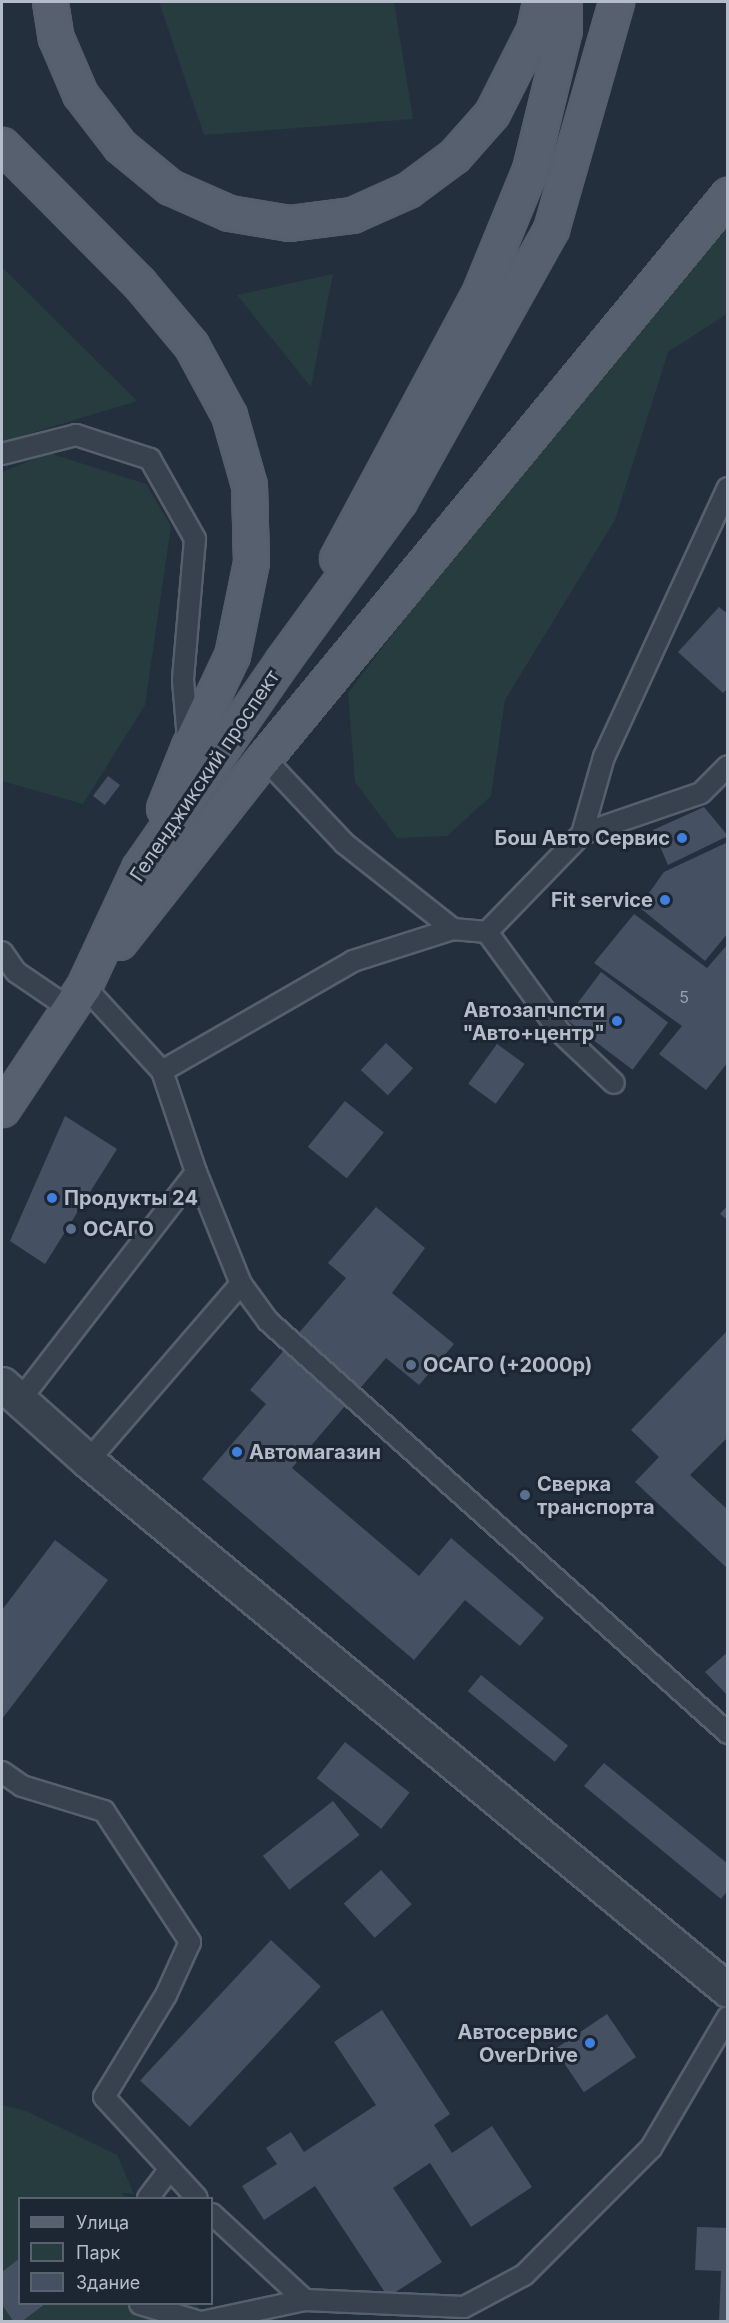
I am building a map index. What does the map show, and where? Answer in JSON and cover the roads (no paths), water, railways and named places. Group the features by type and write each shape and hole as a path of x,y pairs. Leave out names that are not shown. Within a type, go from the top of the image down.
{"main road":[{"path":"50,2 56,38 80,94 120,146 170,188 229,213 289,222 352,215 408,190 454,156 492,113 534,30 540,2"},
{"path":"283,660 480,291 530,170 564,30 564,2"},
{"path":"283,660 399,501 551,229 616,2"},
{"path":"2,145 139,283 190,345 229,415 249,485 251,562 232,654 189,746 139,868"},
{"path":"77,997 264,758 728,195"},
{"name":"Геленджикский проспект","path":"2,1109 77,997 139,868 283,660"}],"street":[{"path":"11,1392 88,1461 728,1990"}],"lane":[{"path":"2,454 76,435 150,459 195,539 183,680 189,746"},
{"path":"582,834 604,758 728,488"},
{"path":"264,758 344,843 453,929"},
{"path":"487,932 582,834 701,793 728,766"},
{"path":"162,1071 353,962 453,929 487,932 560,1032 614,1083"},
{"path":"2,952 16,972 77,997 162,1071 196,1172 241,1284 268,1321 728,1733"},
{"path":"11,1392 196,1172"},
{"path":"88,1461 241,1284"},
{"path":"2,1772 22,1786 104,1811 190,1942 166,1995 104,2097 195,2197"},
{"path":"143,2305 201,2322 305,2300 464,2307 524,2275 651,2148 728,2017"},
{"path":"149,2197 170,2169"},
{"path":"213,2215 305,2300"}],"place":[{"name":"Бош Авто Сервис","path":"682,838"},
{"name":"Fit service","path":"665,900"},
{"name":"Автозапчпсти \"Авто+центр\"","path":"617,1021"},
{"name":"Продукты 24","path":"52,1198"},
{"name":"ОСАГО","path":"71,1229"},
{"name":"ОСАГО (+2000р)","path":"411,1365"},
{"name":"Автомагазин","path":"237,1452"},
{"name":"Сверка транспорта","path":"525,1495"},
{"name":"Автосервис OverDrive","path":"590,2043"}]}
